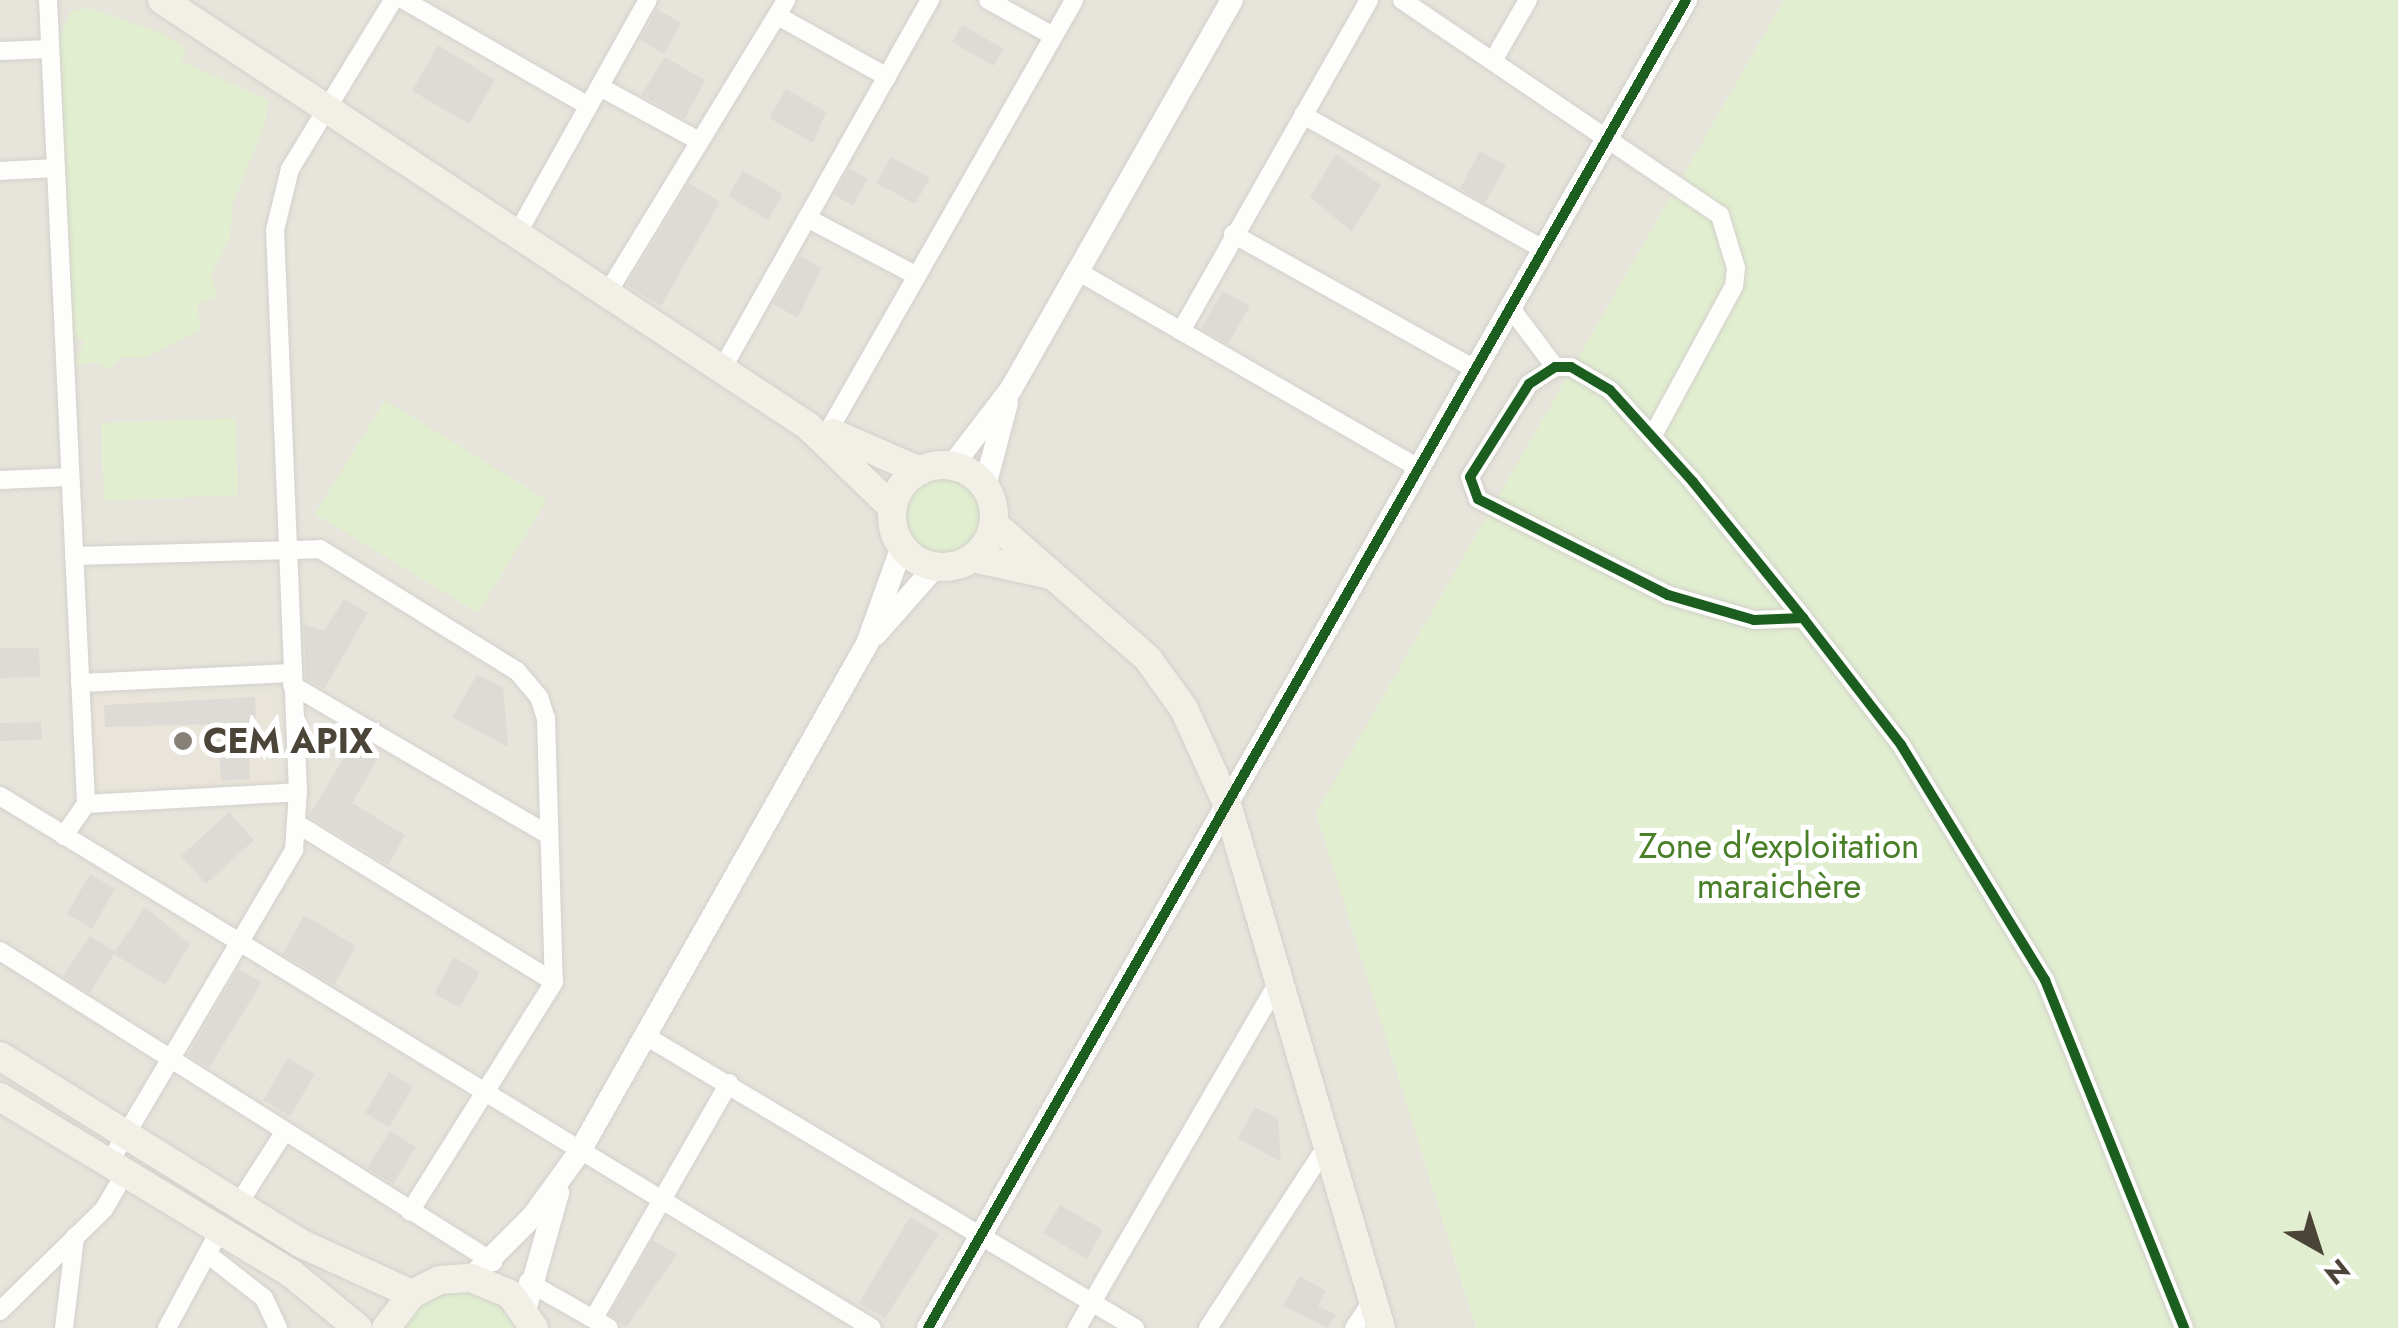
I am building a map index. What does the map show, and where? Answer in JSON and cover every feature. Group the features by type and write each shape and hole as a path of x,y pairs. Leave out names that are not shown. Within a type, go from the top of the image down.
{"main road":[{"path":"162,0 722,369 818,428 920,471 952,466 986,486 994,524 1128,640 1169,685 1227,804 1331,1140 1376,1315"},
{"path":"818,428 893,508 902,546 935,567 974,558 1048,574"},
{"path":"893,508 920,471"},
{"path":"974,558 994,524"},
{"path":"0,1056 336,1264 412,1294"},
{"path":"0,1097 117,1168 215,1243 303,1281 358,1328"},
{"path":"386,1328 412,1294 440,1280 482,1270 529,1306"}],"street":[{"path":"48,0 86,804 64,836"},
{"path":"0,1311 104,1208 128,1132 285,870 299,825 275,230 290,169 393,0"},
{"path":"404,0 588,106"},
{"path":"517,234 648,0"},
{"path":"722,369 930,0"},
{"path":"988,0 1053,36"},
{"path":"818,428 916,276 1074,0"},
{"path":"952,466 1011,390 1232,0"},
{"path":"1181,331 1369,0"},
{"path":"1402,0 1609,135 1720,215 1736,268 1725,311 1653,435"},
{"path":"1494,60 1528,0"},
{"path":"928,1328 1686,0"},
{"path":"608,292 782,8 887,78"},
{"path":"0,51 50,49"},
{"path":"600,87 698,141"},
{"path":"1304,115 1543,249"},
{"path":"0,172 56,168"},
{"path":"807,218 916,276"},
{"path":"1233,234 1473,368"},
{"path":"1078,272 1419,468"},
{"path":"1510,307 1555,367 1596,378 1653,435 1901,745 2045,980 2184,1328"},
{"path":"1555,367 1517,398 1470,477 1472,492 1668,595 1746,619 1803,618"},
{"path":"986,486 1011,390"},
{"path":"0,480 70,477"},
{"path":"74,556 288,546 320,549 531,683 546,718 554,982 410,1212"},
{"path":"0,951 174,1057 410,1212 482,1270 562,1180 580,1150 866,644 902,546"},
{"path":"866,644 935,567"},
{"path":"80,683 292,679 547,834"},
{"path":"86,804 298,792"},
{"path":"0,796 872,1328"},
{"path":"299,825 554,982"},
{"path":"1078,1328 1280,979"},
{"path":"644,1035 1135,1328"},
{"path":"562,1180 529,1306 602,1323 663,1198 729,1083"},
{"path":"237,1206 285,1131"},
{"path":"1208,1328 1331,1140"},
{"path":"64,1328 75,1237"},
{"path":"167,1328 215,1243 264,1298 278,1328"},
{"path":"1354,1328 1376,1315"}],"shaded area":[{"path":"0,0 1784,0 1317,813 1476,1328 0,1328"},
{"name":"CEM APIX","path":"272,691 275,783 95,790 92,698"}],"green space":[{"name":"Zone d'exploitation maraichère","path":"1784,0 2398,0 2398,1328 1476,1328 1316,813"},
{"path":"89,8 162,33 187,49 181,61 268,100 266,121 233,203 230,238 211,276 218,296 198,304 200,331 145,358 122,357 109,370 94,362 74,367 84,341 70,334 57,43 71,11"},
{"path":"385,400 547,500 478,613 315,514"},
{"path":"236,418 238,495 104,501 101,423"},
{"path":"944,476 959,479 972,488 981,501 981,531 972,544 959,553 944,556 929,553 916,544 907,531 904,516 907,501 916,488 929,479"},
{"path":"469,1292 493,1300 517,1328 400,1328 419,1304 443,1293"}],"building":[{"path":"657,9 681,23 664,54 640,40"},
{"path":"962,25 1004,49 993,66 952,42"},
{"path":"438,45 495,80 469,124 412,91"},
{"path":"665,57 705,80 685,119 641,95"},
{"path":"786,89 826,112 813,143 769,118"},
{"path":"1480,151 1506,165 1485,203 1460,188"},
{"path":"1336,154 1381,185 1352,232 1310,197"},
{"path":"891,157 930,178 915,204 876,183"},
{"path":"849,169 868,179 853,206 834,195"},
{"path":"743,171 783,194 768,220 728,196"},
{"path":"689,183 720,202 661,306 627,285"},
{"path":"800,256 822,268 798,318 773,304"},
{"path":"1223,291 1250,306 1228,344 1201,328"},
{"path":"344,599 368,613 324,689 306,679 304,625 324,631"},
{"path":"0,648 39,648 40,677 0,678"},
{"path":"477,675 503,687 508,747 452,717"},
{"path":"255,697 256,722 248,723 250,779 221,781 218,724 105,727 104,705"},
{"path":"41,722 42,740 0,741 0,723"},
{"path":"352,744 378,758 352,803 405,835 388,865 309,816"},
{"path":"229,812 254,840 206,884 181,856"},
{"path":"90,874 115,889 92,929 67,914"},
{"path":"145,907 190,944 165,985 114,954 90,993 63,976 90,936 115,952"},
{"path":"304,915 356,946 334,985 283,954"},
{"path":"454,957 480,972 460,1008 434,994"},
{"path":"238,969 262,982 209,1068 188,1055"},
{"path":"288,1058 315,1074 290,1116 263,1100"},
{"path":"389,1072 413,1087 389,1127 365,1113"},
{"path":"1255,1107 1278,1118 1281,1162 1238,1138"},
{"path":"390,1131 416,1147 393,1184 367,1168"},
{"path":"1060,1205 1103,1230 1087,1259 1043,1233"},
{"path":"910,1217 939,1234 885,1318 859,1303"},
{"path":"653,1240 677,1254 626,1328 610,1314"},
{"path":"1300,1276 1326,1291 1318,1306 1336,1315 1328,1328 1283,1306"}],"cycle path":[{"path":"928,1328 1686,0"},
{"path":"1803,618 1754,620 1668,595 1478,499 1470,477 1529,384 1555,367 1571,367 1610,390 1693,482 1803,618 1901,745 2045,980 2184,1328"}],"place":[{"name":"CEM APIX","path":"183,741"}]}
